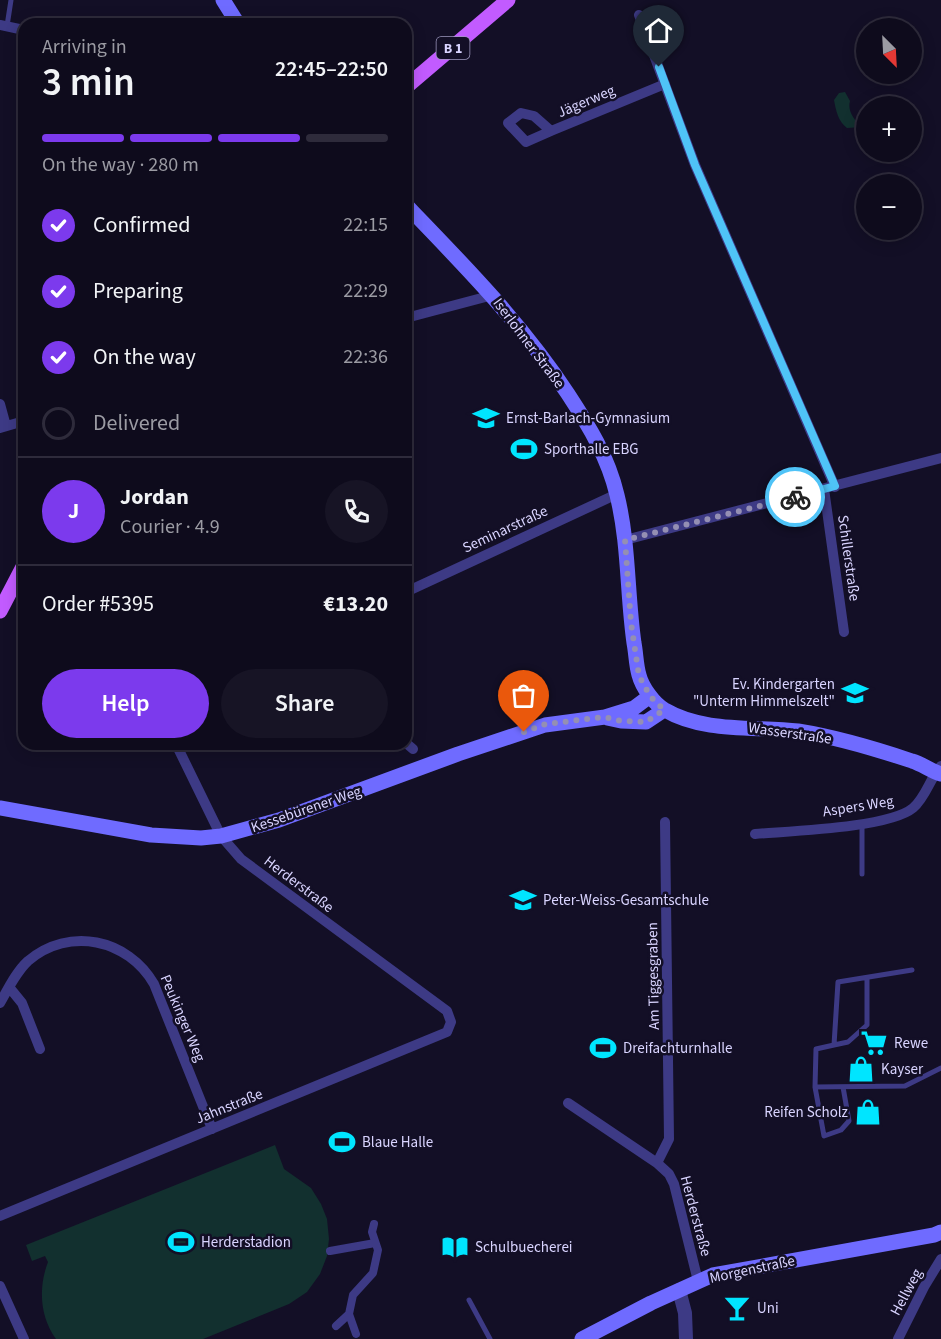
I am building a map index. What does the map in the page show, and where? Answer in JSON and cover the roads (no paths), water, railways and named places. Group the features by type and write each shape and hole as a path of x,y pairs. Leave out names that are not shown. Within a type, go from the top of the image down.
{"main road":[{"path":"223,0 234,18"},
{"name":"B 1","path":"412,82 508,0"},
{"name":"Iserlohner Straße","path":"412,211 493,295 552,371 599,445 611,472 625,540 631,623 639,676 650,696 664,710"},
{"path":"0,611 18,576"},
{"name":"Kessebürener Weg","path":"0,808 151,835 201,838 221,836 279,820 546,724 604,717 633,708 650,696"},
{"name":"Kessebürener Weg","path":"604,717 621,721 646,722 664,710"},
{"name":"Wasserstraße","path":"664,710 705,724 799,731 940,769"},
{"name":"Morgenstraße","path":"582,1339 698,1281 720,1274 939,1234"}],"street":[{"path":"639,15 695,165 830,488"},
{"name":"Jägerweg","path":"551,131 665,84"},
{"path":"412,316 493,295"},
{"path":"0,404 3,427 18,423"},
{"path":"625,540 941,458"},
{"name":"Schillerstraße","path":"830,488 844,632"},
{"name":"Seminarstraße","path":"412,589 617,494"},
{"name":"Herderstraße","path":"179,750 221,836 242,859 447,1011"},
{"name":"Aspers Weg","path":"755,834 862,824 903,814 923,796 940,769"},
{"name":"Am Tiggesgraben","path":"657,1163 669,1139 665,822"},
{"name":"Peukinger Weg","path":"0,1003 28,961 45,950 63,943 85,941 104,943 128,955 142,967 154,984 212,1129"},
{"path":"9,987 22,1003 40,1049"},
{"name":"Jahnstraße","path":"0,1216 447,1032 451,1022 447,1011"},
{"name":"Herderstraße","path":"568,1103 657,1163 669,1174 674,1184 698,1281"},
{"path":"356,1334 349,1314 353,1295 373,1273 378,1250 372,1232 374,1224"},
{"path":"330,1251 375,1243"},
{"name":"Hellweg","path":"898,1339 941,1259"},
{"path":"0,1286 24,1339"},
{"path":"679,1290 685,1313 686,1339"},
{"path":"336,1326 349,1314"}],"lane":[{"path":"4,25 11,0"},
{"path":"862,824 862,874"},
{"path":"834,1045 838,982 912,970"},
{"path":"843,1087 849,1121 841,1130 824,1136 815,1088 816,1049 848,1042 867,1024 867,978"},
{"path":"815,1088 905,1086 941,1068"},
{"path":"469,1300 490,1339"}],"place":[{"name":"Ernst-Barlach-Gymnasium","path":"486,418"},
{"name":"Sporthalle EBG","path":"524,449"},
{"name":"Ev. Kindergarten \"Unterm Himmelszelt\"","path":"855,693"},
{"name":"Peter-Weiss-Gesamtschule","path":"523,900"},
{"name":"Rewe","path":"874,1043"},
{"name":"Dreifachturnhalle","path":"603,1048"},
{"name":"Kayser","path":"861,1069"},
{"name":"Reifen Scholz","path":"868,1112"},
{"name":"Blaue Halle","path":"342,1142"},
{"name":"Herderstadion","path":"181,1242"},
{"name":"Schulbuecherei","path":"455,1247"},
{"name":"Uni","path":"737,1308"}]}
